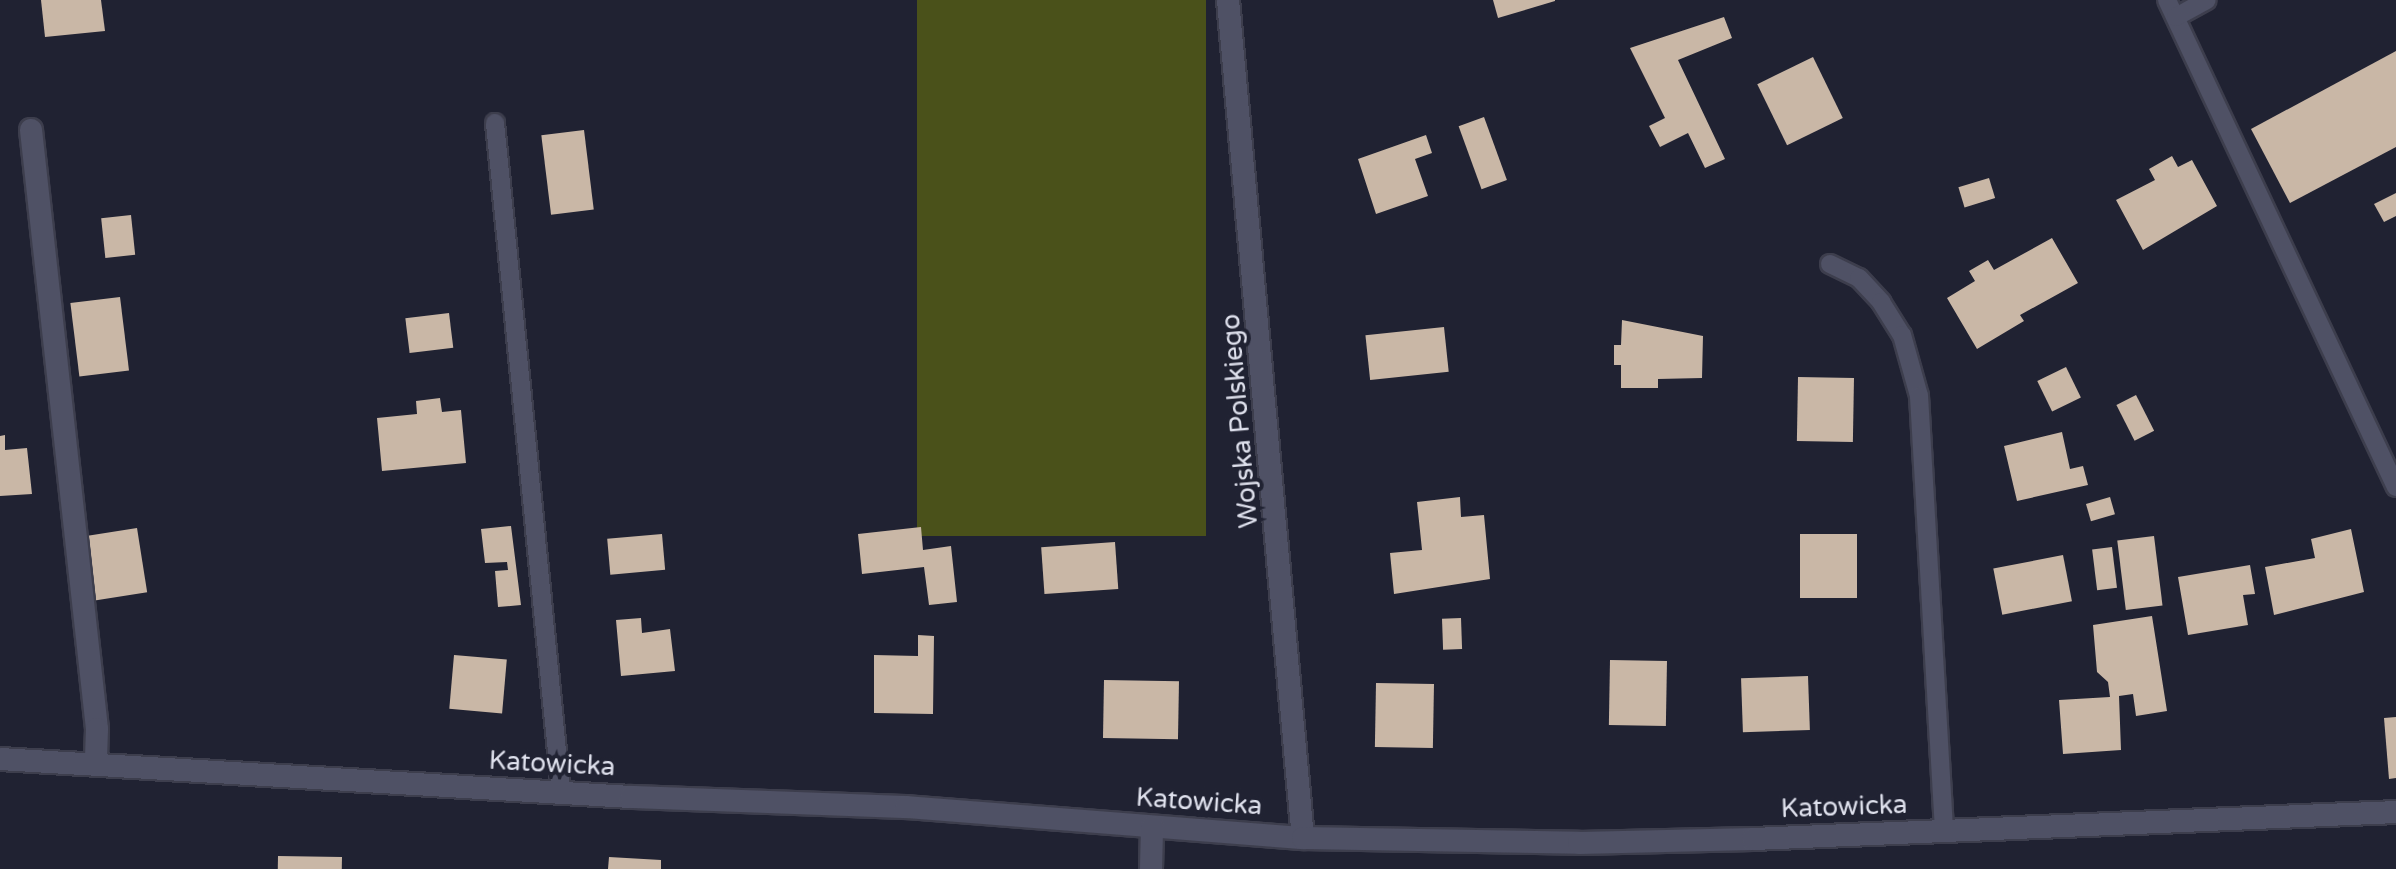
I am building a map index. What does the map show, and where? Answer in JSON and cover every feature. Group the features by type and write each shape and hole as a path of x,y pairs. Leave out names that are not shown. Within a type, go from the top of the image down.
{"street":[{"name":"Wojska Polskiego","path":"1228,0 1303,838"},
{"path":"31,130 97,729 96,764"},
{"name":"Katowicka","path":"0,759 561,793 906,807 1303,838 1579,843 1944,832 2396,812"},
{"path":"1151,869 1152,827"}],"lane":[{"path":"2207,0 2171,8 2396,487"},
{"path":"495,123 561,793"},
{"path":"1830,264 1859,278 1881,302 1902,335 1919,396 1944,832"}],"green space":[{"path":"917,0 1206,0 1206,536 917,536"}],"building":[{"path":"41,0 101,0 105,31 45,37"},
{"path":"1493,0 1555,0 1555,1 1498,18"},
{"path":"1724,17 1732,38 1678,60 1725,159 1705,168 1688,133 1660,147 1649,126 1665,118 1630,48"},
{"path":"2396,51 2396,147 2290,203 2251,129"},
{"path":"1813,57 1843,118 1787,145 1757,84"},
{"path":"1484,117 1507,180 1482,189 1459,126"},
{"path":"584,130 594,209 551,215 541,135"},
{"path":"1426,135 1432,153 1415,159 1428,196 1376,214 1358,159"},
{"path":"2172,156 2178,167 2192,160 2217,206 2143,250 2116,200 2155,180 2149,169"},
{"path":"1989,178 1995,198 1965,207 1958,187"},
{"path":"2396,193 2396,216 2384,222 2374,204"},
{"path":"131,215 135,255 105,258 101,218"},
{"path":"2052,238 2078,283 2020,315 2024,321 1977,349 1947,298 1975,281 1969,271 1988,260 1994,270"},
{"path":"120,297 129,370 79,377 70,303"},
{"path":"449,313 453,348 410,353 405,318"},
{"path":"1622,320 1703,336 1702,378 1658,379 1658,388 1621,388 1621,365 1614,365 1614,345 1621,345"},
{"path":"1444,327 1449,372 1370,380 1365,335"},
{"path":"2066,367 2081,398 2052,412 2037,381"},
{"path":"1798,377 1854,378 1853,442 1797,441"},
{"path":"2136,395 2154,431 2135,441 2116,405"},
{"path":"440,398 442,412 461,410 466,463 382,471 377,418 417,414 416,401"},
{"path":"2062,432 2070,469 2083,466 2088,485 2017,501 2004,446"},
{"path":"5,435 5,450 27,448 32,494 0,496 0,436"},
{"path":"1460,497 1461,517 1484,515 1490,579 1394,594 1390,553 1422,550 1417,502"},
{"path":"2110,497 2115,514 2091,521 2086,504"},
{"path":"511,526 521,605 498,607 495,571 508,570 507,562 485,563 481,529"},
{"path":"921,527 923,550 951,546 957,602 929,605 924,567 862,574 858,534"},
{"path":"137,528 147,592 95,600 85,536"},
{"path":"2351,529 2364,592 2274,615 2265,567 2315,558 2311,539"},
{"path":"662,534 665,570 610,575 607,539"},
{"path":"1800,534 1857,534 1857,598 1800,598"},
{"path":"2154,536 2163,605 2126,610 2117,541"},
{"path":"1115,542 1118,589 1044,594 1041,547"},
{"path":"2112,547 2117,588 2097,590 2092,549"},
{"path":"2063,555 2072,601 2002,615 1993,569"},
{"path":"2250,565 2255,594 2243,595 2248,625 2188,635 2178,577"},
{"path":"2152,616 2167,711 2136,716 2133,694 2119,696 2121,750 2063,754 2059,700 2110,697 2108,682 2097,672 2093,625"},
{"path":"641,618 642,633 670,629 675,671 621,676 616,620"},
{"path":"1461,618 1462,649 1443,650 1442,619"},
{"path":"918,635 934,636 933,714 874,713 874,655 918,656"},
{"path":"454,655 507,660 502,713 449,709"},
{"path":"1610,660 1667,661 1666,726 1609,725"},
{"path":"1808,676 1810,730 1743,732 1741,678"},
{"path":"1104,680 1179,681 1178,739 1103,738"},
{"path":"1376,683 1434,684 1433,748 1375,747"},
{"path":"2396,717 2396,778 2389,779 2384,718"},
{"path":"278,856 342,857 342,869 278,869"},
{"path":"609,857 661,860 661,869 608,869"}]}
